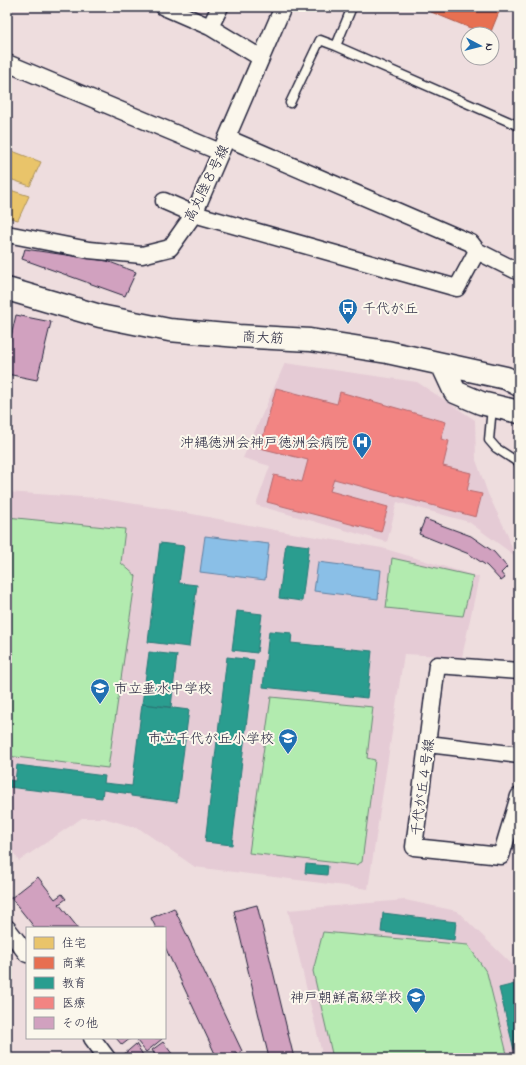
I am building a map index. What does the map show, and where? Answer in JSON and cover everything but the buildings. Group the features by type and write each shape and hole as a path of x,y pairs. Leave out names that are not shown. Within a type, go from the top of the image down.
{"street":[{"path":"164,7 210,27 261,58"},
{"path":"210,27 220,7"},
{"name":"高丸陸８号線","path":"7,234 89,250 142,255 170,248 194,214 283,7"},
{"path":"7,63 223,145 470,243 478,251 519,272"},
{"path":"164,201 194,214 457,288 478,251"},
{"name":"商大筋","path":"7,289 100,316 169,330 310,340 387,352 506,378 519,385"},
{"path":"442,364 455,392 481,403 519,412"},
{"name":"千代が丘４号線","path":"519,671 437,665 414,847 501,856 519,796"},
{"path":"428,744 519,755"},
{"path":"7,928 26,953"},
{"path":"93,1039 107,1058"}],"lane":[{"path":"336,46 352,7"},
{"path":"290,103 320,40 519,126"},
{"path":"492,406 489,440 496,448 519,463"}],"shaded area":[{"name":"沖縄徳洲会神戸徳洲会病院","path":"285,363 417,382 475,420 476,460 488,494 507,533 514,555 469,522 397,502 387,542 256,505 270,466 243,458"},
{"path":"7,492 97,498 161,508 280,531 382,548 479,577 462,657 404,654 368,889 195,867 140,829 104,818 82,818 19,861 12,850 7,852"},
{"name":"神戸朝鮮高級学校","path":"405,900 457,911 519,971 519,1058 323,1058 288,910"}],"green space":[{"path":"7,517 125,529 121,563 136,576 108,768 7,756"},
{"path":"392,558 473,576 463,616 386,608"},
{"path":"271,697 373,707 367,758 375,760 362,862 356,865 249,853"},
{"name":"神戸朝鮮高級学校","path":"323,932 468,945 487,973 508,1058 333,1058 313,971"}],"water":[{"path":"205,536 269,544 265,580 200,572"},
{"path":"318,562 381,570 378,599 314,591"}],"place":[{"name":"千代が丘","path":"348,325"},
{"name":"沖縄徳洲会神戸徳洲会病院","path":"362,459"},
{"name":"市立垂水中学校","path":"100,705"},
{"name":"市立千代が丘小学校","path":"288,755"},
{"name":"神戸朝鮮高級学校","path":"416,1014"}]}
